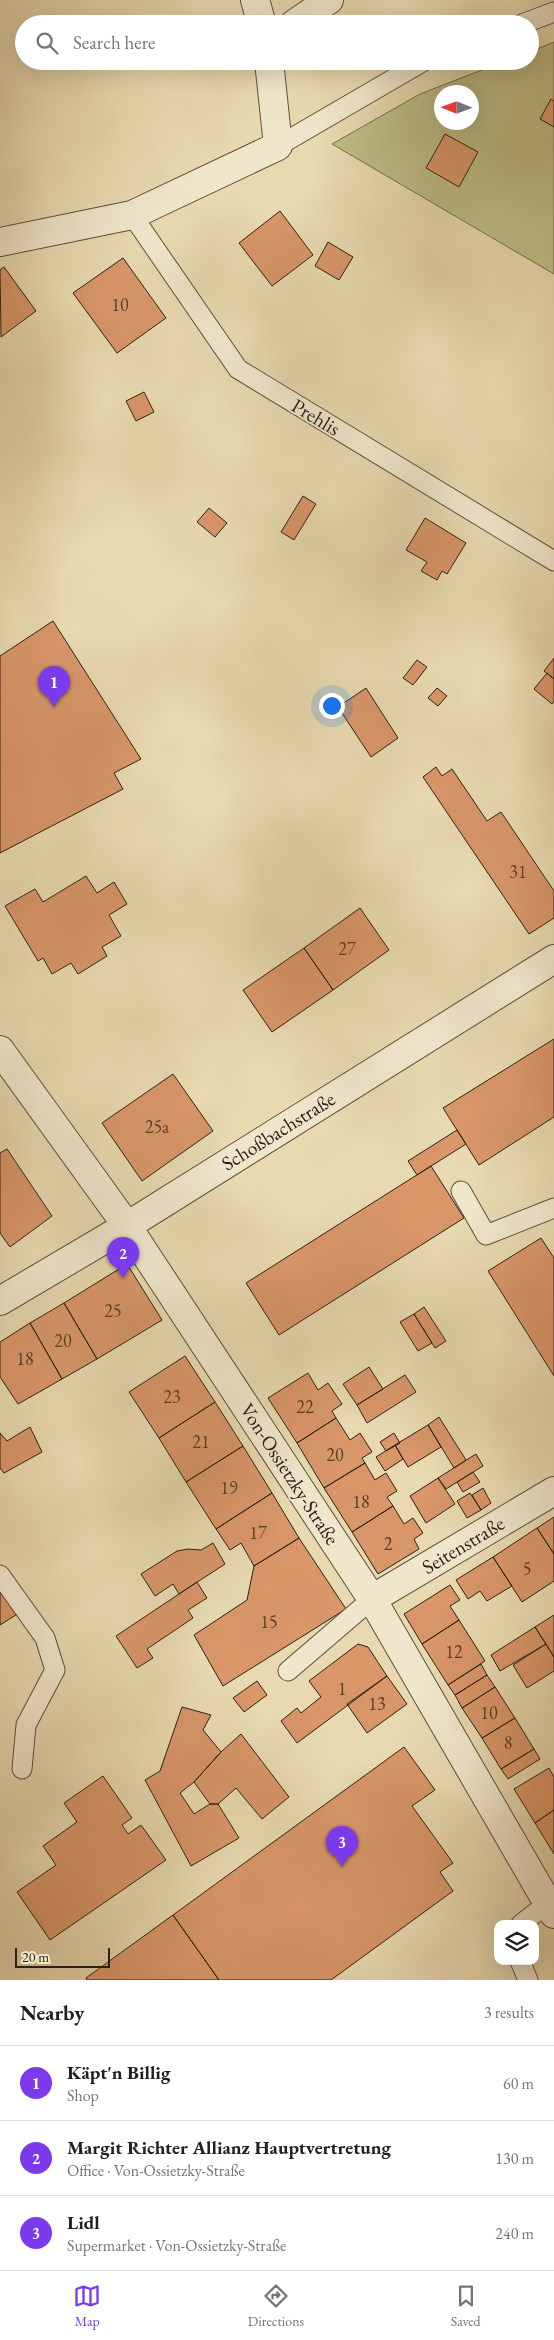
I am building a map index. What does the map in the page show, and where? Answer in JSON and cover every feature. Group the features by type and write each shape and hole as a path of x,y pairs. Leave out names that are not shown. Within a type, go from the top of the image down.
{"street":[{"path":"255,0 259,15"},
{"path":"307,15 329,0"},
{"path":"0,242 132,215 278,146 270,70"},
{"name":"Schoßbachstraße","path":"0,1301 127,1226 554,959"},
{"name":"Von-Ossietzky-Straße","path":"0,1050 127,1226 372,1599 550,1909"},
{"name":"Seitenstraße","path":"372,1599 554,1491"}],"lane":[{"path":"539,18 554,12"},
{"path":"278,146 409,70"},
{"name":"Prehlis","path":"132,215 238,369 554,562"},
{"path":"461,1191 486,1235 554,1208"},
{"path":"0,1575 45,1638 55,1670 26,1725 22,1769"},
{"path":"288,1671 372,1599"},
{"path":"529,1920 550,1909"},
{"path":"522,1965 528,1980"}],"green space":[{"path":"554,42 554,274 332,144 420,94 434,89 434,130 479,130 479,85 443,85 482,70 539,70 539,48"}],"building":[{"path":"551,99 554,101 554,127 540,119"},
{"path":"445,134 478,152 459,187 426,168"},
{"path":"280,211 313,255 272,286 239,243"},
{"path":"328,242 353,257 339,280 315,266"},
{"path":"123,258 166,318 117,353 73,293"},
{"path":"4,267 36,311 1,337 0,270"},
{"path":"144,392 154,412 136,421 126,401"},
{"path":"303,496 316,504 294,540 281,532"},
{"path":"209,508 227,523 215,537 197,522"},
{"path":"425,518 466,543 447,574 442,571 437,580 421,571 427,562 406,550"},
{"path":"53,621 141,759 114,773 123,789 0,853 0,656"},
{"path":"554,658 554,679 544,671"},
{"path":"417,660 427,667 413,685 403,678"},
{"path":"547,673 554,679 554,701 552,704 534,689"},
{"path":"366,688 398,738 371,757 338,707"},
{"path":"437,688 447,696 438,706 428,698"},
{"path":"436,767 442,776 452,769 487,821 501,812 554,891 554,918 529,934 423,777"},
{"path":"86,876 97,893 114,882 127,904 109,915 121,936 102,947 107,956 78,974 71,963 52,974 43,958 38,961 5,906 35,889 43,902"},
{"path":"360,908 389,950 333,990 304,948"},
{"path":"304,948 333,990 272,1032 243,990"},
{"path":"554,1039 554,1117 479,1165 443,1108"},
{"path":"173,1074 213,1131 142,1181 102,1123"},
{"path":"457,1130 466,1144 417,1175 408,1161"},
{"path":"7,1149 52,1216 10,1247 0,1233 0,1153"},
{"path":"431,1166 464,1218 279,1335 246,1283"},
{"path":"541,1238 554,1258 554,1376 488,1271"},
{"path":"127,1264 162,1320 97,1359 64,1303"},
{"path":"64,1303 97,1359 62,1379 30,1323"},
{"path":"424,1307 446,1341 435,1348 414,1314"},
{"path":"414,1314 432,1343 418,1351 400,1322"},
{"path":"30,1323 62,1379 18,1404 0,1377 0,1342"},
{"path":"185,1356 215,1402 159,1438 129,1392"},
{"path":"369,1367 383,1389 357,1405 343,1384"},
{"path":"308,1373 318,1390 328,1383 342,1404 332,1411 336,1418 297,1443 268,1398"},
{"path":"405,1375 416,1392 367,1423 357,1405"},
{"path":"215,1402 243,1446 186,1482 159,1438"},
{"path":"439,1417 466,1460 454,1468 428,1425"},
{"path":"336,1418 350,1440 360,1433 372,1452 362,1458 365,1463 324,1488 297,1443"},
{"path":"428,1425 441,1447 408,1467 395,1445"},
{"path":"30,1427 42,1452 4,1473 0,1468 0,1433 7,1441"},
{"path":"394,1433 400,1443 386,1451 380,1442"},
{"path":"395,1445 403,1459 385,1471 376,1457"},
{"path":"243,1446 272,1493 216,1529 186,1482"},
{"path":"476,1454 483,1466 446,1489 438,1478"},
{"path":"365,1463 375,1480 386,1473 397,1491 387,1497 393,1506 352,1532 324,1488"},
{"path":"473,1472 480,1482 463,1492 457,1482"},
{"path":"438,1478 455,1504 426,1523 410,1496"},
{"path":"483,1488 491,1503 481,1510 472,1495"},
{"path":"272,1493 299,1538 254,1566 241,1543 230,1550 216,1529"},
{"path":"470,1493 481,1510 467,1518 457,1501"},
{"path":"393,1506 404,1524 413,1518 423,1533 414,1539 419,1549 378,1574 352,1532"},
{"path":"554,1517 554,1554 537,1528"},
{"path":"537,1528 554,1554 554,1581 522,1602 493,1557"},
{"path":"299,1538 346,1609 223,1686 194,1635 247,1600 254,1566"},
{"path":"213,1543 225,1564 179,1594 173,1584 155,1596 141,1574 177,1551 188,1549 201,1550"},
{"path":"493,1557 512,1586 487,1601 480,1591 468,1599 456,1580"},
{"path":"0,1582 19,1613 0,1625"},
{"path":"197,1582 207,1598 188,1610 193,1618 147,1649 153,1658 137,1668 116,1636"},
{"path":"450,1585 460,1600 450,1606 459,1620 422,1644 404,1614"},
{"path":"554,1615 554,1657 535,1627"},
{"path":"459,1620 485,1661 448,1685 422,1644"},
{"path":"535,1627 546,1644 500,1671 491,1655"},
{"path":"358,1644 368,1647 387,1676 297,1743 281,1721 297,1708 301,1713 321,1697 309,1681"},
{"path":"546,1644 554,1657 554,1671 527,1688 513,1665"},
{"path":"481,1664 487,1675 455,1695 448,1685"},
{"path":"487,1675 495,1687 462,1708 455,1695"},
{"path":"387,1676 407,1704 367,1733 347,1704"},
{"path":"257,1681 267,1695 244,1712 233,1698"},
{"path":"495,1687 515,1718 482,1738 462,1708"},
{"path":"182,1707 211,1715 203,1730 221,1752 194,1782 180,1793 194,1814 210,1804 218,1804 239,1838 191,1866 145,1780 160,1771"},
{"path":"515,1718 534,1749 501,1769 482,1738"},
{"path":"241,1734 289,1797 262,1819 236,1788 218,1804 210,1804 194,1782 221,1752"},
{"path":"404,1747 435,1790 412,1806 453,1863 440,1872 453,1891 331,1980 219,1980 173,1915"},
{"path":"534,1749 540,1759 508,1779 501,1769"},
{"path":"549,1768 554,1777 554,1810 535,1823 514,1789"},
{"path":"103,1776 132,1818 122,1825 128,1834 141,1825 166,1860 50,1940 17,1892 56,1865 43,1846 77,1822 64,1803"},
{"path":"554,1810 554,1854 535,1823"},
{"path":"173,1915 219,1980 87,1980 86,1978"}],"place":[{"name":"Käpt'n Billig","path":"54,707"},
{"name":"Margit Richter Allianz Hauptvertretung","path":"123,1278"},
{"name":"Lidl","path":"342,1867"}]}
